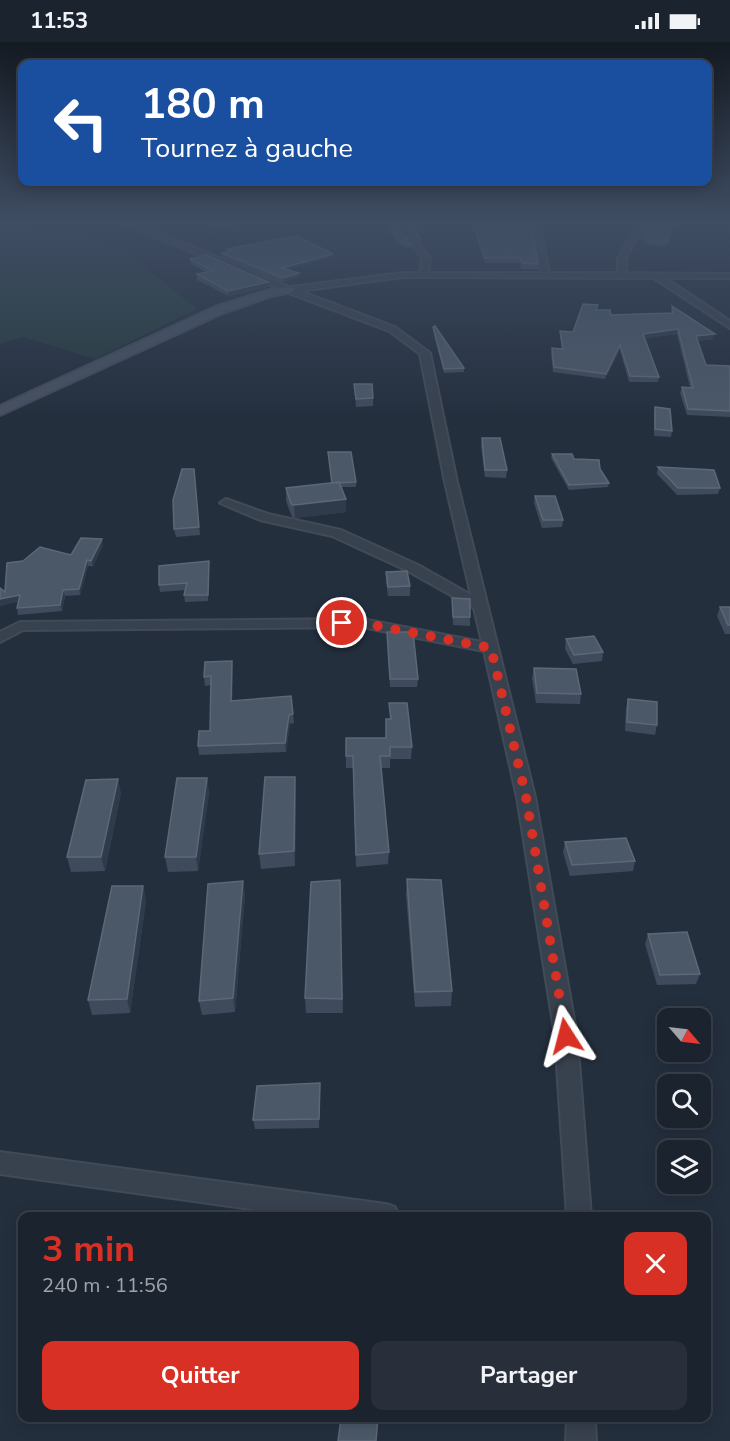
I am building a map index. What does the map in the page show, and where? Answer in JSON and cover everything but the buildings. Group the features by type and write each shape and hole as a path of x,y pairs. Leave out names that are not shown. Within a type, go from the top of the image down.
{"street":[{"path":"280,286 392,329 425,353 451,482 526,797 566,1036 579,1212"},
{"path":"0,411 219,310 269,293 312,286"},
{"path":"672,286 730,325"},
{"path":"226,503 264,517 336,533 413,568 481,606"},
{"path":"0,638 20,626 362,623 491,648"},
{"path":"0,1163 357,1212"},
{"path":"581,1422 581,1441"}],"green space":[{"path":"0,286 169,286 197,309 95,359 23,337 0,344"}],"route":[{"path":"342,623 362,623 491,648 526,797 566,1036"}]}
